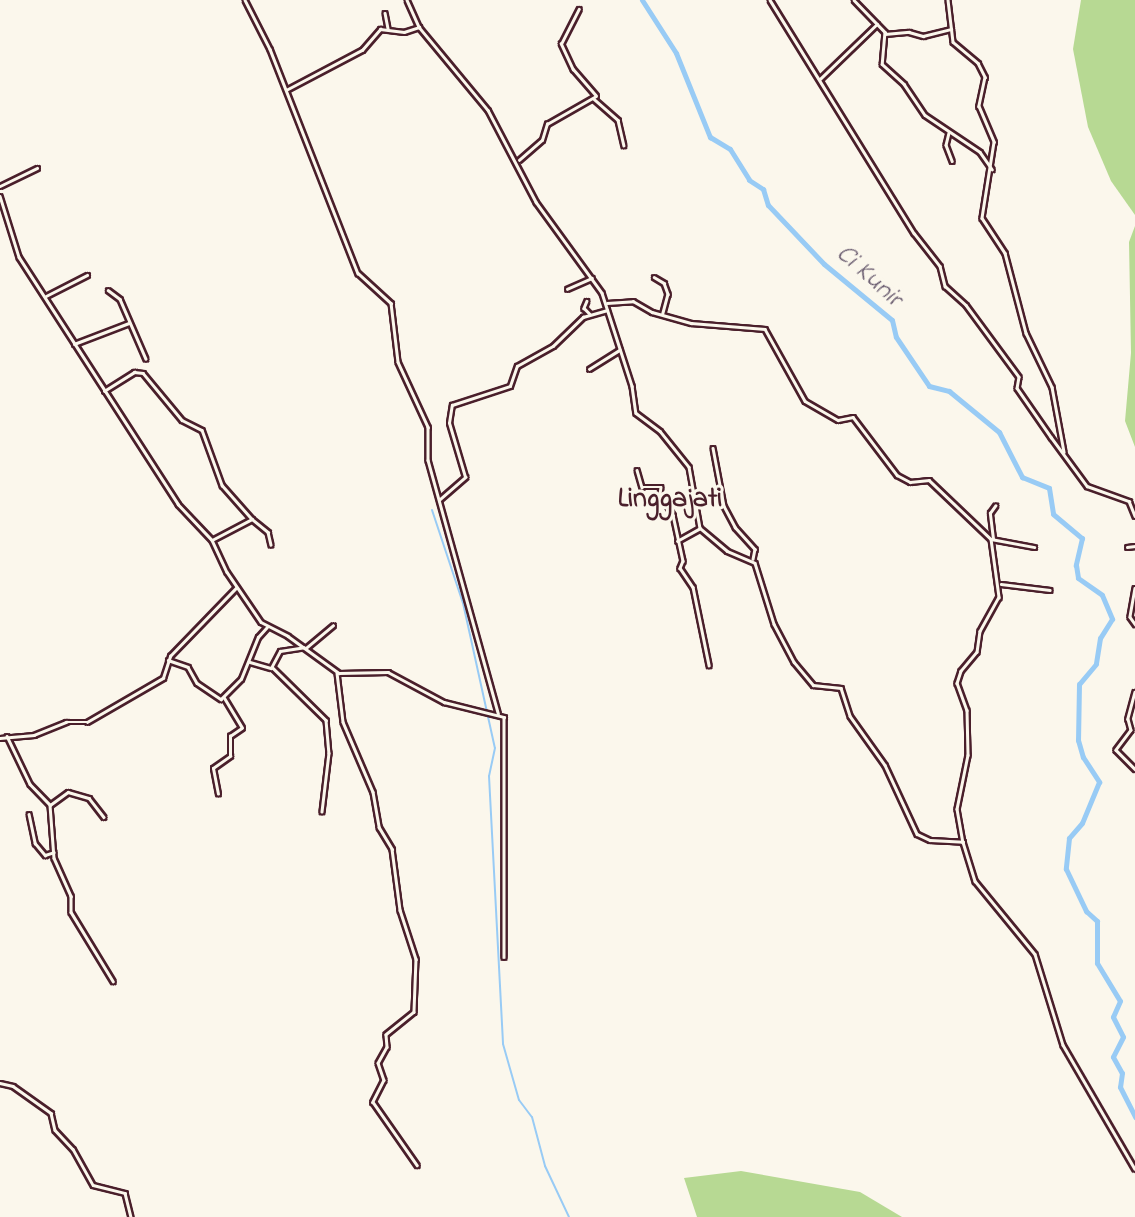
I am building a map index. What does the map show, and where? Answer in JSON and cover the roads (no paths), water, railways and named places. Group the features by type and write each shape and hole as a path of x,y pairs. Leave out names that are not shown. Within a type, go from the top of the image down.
{"street":[{"path":"245,0 286,90 358,273 391,303 398,362 428,427 428,457 439,500 498,713 505,720 507,778 504,957"},
{"path":"407,0 419,27 488,110 518,161 536,202 592,278 607,303 632,386 636,414 660,431 692,471 700,527 727,551 753,559"},
{"path":"770,0 914,233 940,266 945,286 965,305 1018,377 1017,388 1087,486 1129,500 1135,516"},
{"path":"854,0 885,34 882,64 904,84 917,107 984,158 992,169"},
{"path":"948,0 955,45 984,73 979,106 993,135 992,169 982,218 1005,253 1026,332 1052,387 1064,453"},
{"path":"579,9 561,44 573,70 595,94 594,99"},
{"path":"385,12 388,29"},
{"path":"820,79 877,24"},
{"path":"286,90 362,50 380,29 404,32 419,27"},
{"path":"885,34 909,32 923,36 952,29"},
{"path":"518,161 542,140 547,124 594,99"},
{"path":"594,99 616,116 624,145"},
{"path":"949,133 946,145 952,161"},
{"path":"984,158 992,160"},
{"path":"0,186 37,168"},
{"path":"0,196 19,257 187,517 212,540 236,588 267,627 305,647 337,672 388,672 436,698 498,713"},
{"path":"46,296 87,275"},
{"path":"654,277 664,283 668,293 663,313"},
{"path":"567,289 592,278"},
{"path":"108,290 118,296 146,359"},
{"path":"607,303 628,300 691,323 765,329 805,401 838,420 851,416 900,478 910,482 929,480 992,539 1034,547"},
{"path":"587,301 584,308 590,314"},
{"path":"439,500 465,477 449,423 452,405 510,386 517,366 553,346 590,314 607,310"},
{"path":"74,344 129,323"},
{"path":"589,369 619,350"},
{"path":"104,391 134,372 143,373 182,420 202,430 222,485 251,519 268,532 271,545"},
{"path":"713,448 724,506 755,549 753,559 774,624 794,662 813,685 841,688 850,716 885,765 917,834 963,842"},
{"path":"637,470 642,487 660,487 675,520 683,561 680,568 693,587 709,665"},
{"path":"995,506 990,513 1000,584 998,599 979,631 977,652 961,671 957,682 967,710 968,755 957,809 963,842 975,881 1035,954 1063,1045 1135,1169"},
{"path":"212,540 251,519"},
{"path":"677,541 700,527"},
{"path":"1127,547 1135,546"},
{"path":"1000,584 1050,590"},
{"path":"0,738 34,735 66,722 87,722 163,678 168,660 236,588"},
{"path":"1135,588 1130,617 1135,624"},
{"path":"272,667 281,651 295,652 305,647 333,625"},
{"path":"224,698 233,690 249,661 257,639 267,627"},
{"path":"168,660 188,667 197,683 224,698 242,728 229,739 230,756 214,768 218,794"},
{"path":"249,661 272,667 326,720 329,753 322,812"},
{"path":"337,672 343,722 373,792 379,827 392,849 400,910 416,959 414,1012 386,1035 387,1047 378,1063 383,1080 373,1102 417,1165"},
{"path":"1135,692 1128,719 1133,730 1116,750 1135,769"},
{"path":"7,736 30,785 50,805 54,852 71,896 71,912 113,981"},
{"path":"50,805 66,792 89,798 104,817"},
{"path":"29,814 34,841 45,855 54,852"},
{"path":"0,1083 51,1113 55,1130 73,1149 93,1185 125,1193 131,1217"}],"waterway":[{"name":"Ci Kunir","path":"642,0 676,53 710,137 730,149 749,180 763,189 768,205 824,264 892,320 896,337 929,386 949,391 999,432 1022,477 1049,488 1053,514 1082,538 1076,565 1078,578 1102,595 1112,619 1100,638 1096,664 1079,684 1078,740 1083,757 1099,782 1082,823 1069,838 1066,869 1086,911 1097,921 1097,963 1120,1001 1113,1017 1123,1037 1113,1057 1122,1073 1120,1087 1135,1117"},
{"path":"432,510 463,603 495,748 489,776 503,1044 519,1100 532,1117 545,1166 569,1217"}],"district":[{"name":"Linggajati","path":"670,500"}]}
